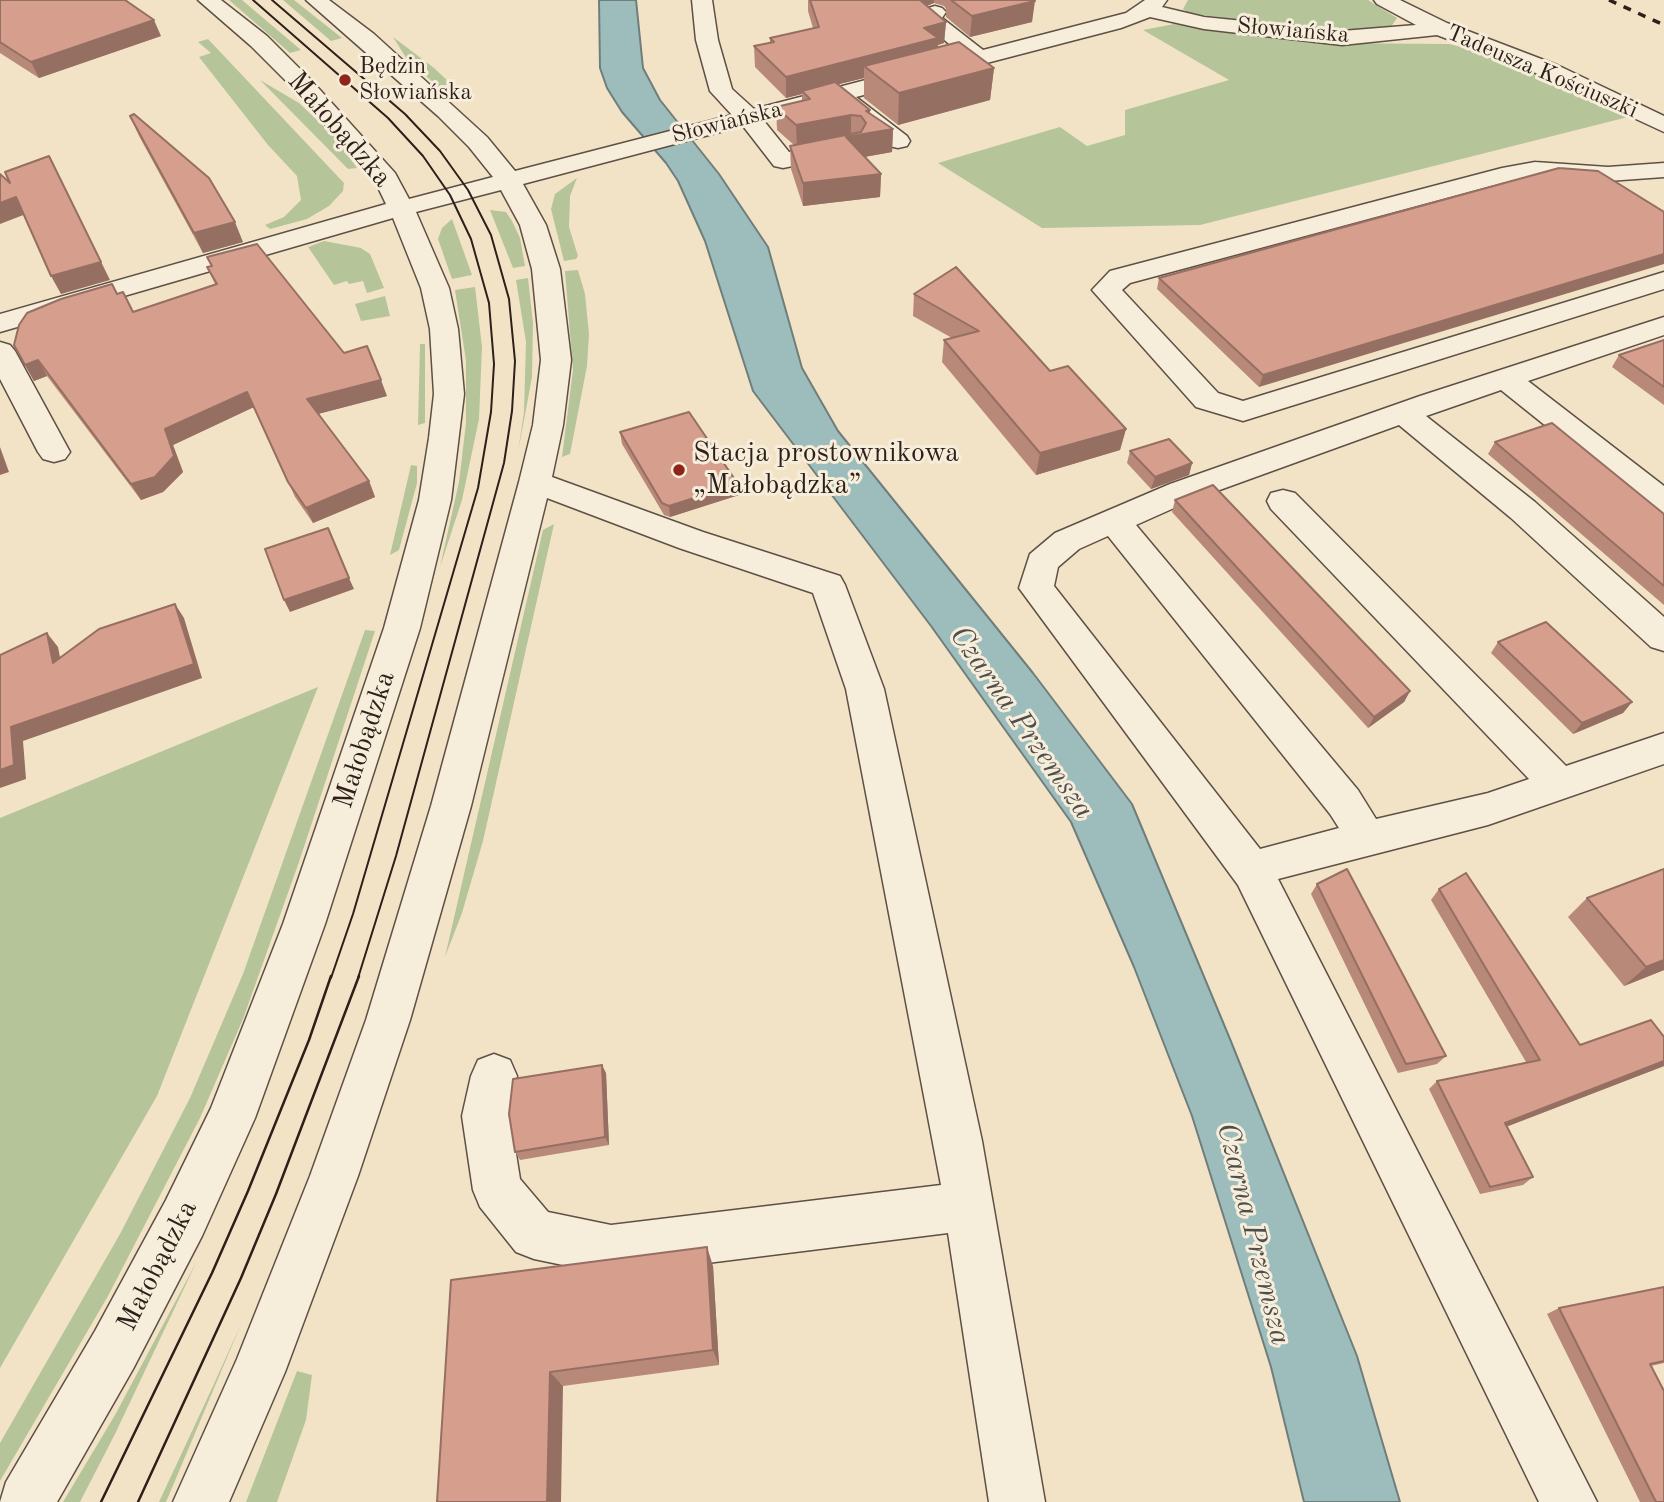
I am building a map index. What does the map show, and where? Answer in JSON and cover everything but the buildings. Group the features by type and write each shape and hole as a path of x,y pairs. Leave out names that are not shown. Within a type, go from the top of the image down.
{"street":[{"name":"Małobądzka","path":"26,1502 114,1350 184,1218 231,1118 304,924 402,628 435,500 449,394 444,329 435,288 410,225 386,178 259,41 208,0"},
{"path":"201,1502 258,1372 334,1176 388,1020 451,806 536,482 548,425 556,360 546,269 526,209 509,179 485,151 384,56 316,0"},
{"path":"702,0 707,40 721,91 739,120 783,161 851,147"},
{"name":"Tadeusza Kościuszki","path":"1384,0 1439,28 1549,70 1664,125"},
{"name":"Słowiańska","path":"410,225 509,179 1133,17 1152,5 1204,23 1342,38 1439,28"},
{"path":"935,12 931,19 979,58"},
{"path":"839,93 898,141"},
{"path":"386,178 409,183 451,178 469,171 485,151"},
{"path":"1664,170 1608,174 1535,169 1511,173 1120,277 1106,290 1207,400 1243,411 1664,280"},
{"path":"0,323 438,219 468,208 503,204 526,209"},
{"path":"1569,1502 1253,872 1036,588 1042,562 1067,541 1181,492 1403,413 1664,326"},
{"path":"0,351 54,452"},
{"path":"1506,379 1664,503"},
{"path":"1403,413 1522,510 1664,638"},
{"path":"536,482 691,540 828,585 866,689 958,1141 1017,1502"},
{"path":"1283,501 1560,785"},
{"path":"1115,522 1344,802 1367,839"},
{"path":"1253,872 1275,861 1488,809 1664,748"},
{"path":"494,1076 486,1116 497,1190 534,1234 611,1250 969,1206"}],"green space":[{"path":"229,0 242,0 301,50 290,53"},
{"path":"283,0 294,0 342,38 331,41"},
{"path":"1188,0 1368,0 1397,18 1391,27 1356,32 1323,31 1188,13 1183,9"},
{"path":"1174,24 1328,43 1449,44 1486,53 1534,71 1632,116 1200,225 1042,228 938,163 1060,127 1087,146 1125,135 1125,110 1229,80 1143,30"},
{"path":"393,37 434,68 463,95 452,98 408,61"},
{"path":"208,39 344,183 343,191 329,206 307,219 270,229 265,225 284,217 301,200 297,176 268,145 199,57 211,53 198,42"},
{"path":"260,80 299,103 335,137 357,168 348,169"},
{"path":"577,178 570,196 569,227 578,256 576,259 564,261 551,209 555,194"},
{"path":"490,210 506,212 512,221 520,238 525,266 513,268"},
{"path":"452,219 472,275 452,279 438,239 442,228"},
{"path":"324,241 361,248 370,254 384,288 367,293 363,281 349,284 347,281 334,285 308,247"},
{"path":"578,270 585,294 589,334 587,366 570,454 562,457 573,370 565,271"},
{"path":"528,278 533,323 532,377 518,452 524,412 526,342 516,280"},
{"path":"475,287 482,347 479,419 462,500 440,567 459,482 466,423 466,361 455,290"},
{"path":"385,296 390,316 361,321 355,304"},
{"path":"420,344 425,344 425,423 418,425"},
{"path":"411,465 417,466 417,483 399,550 390,555"},
{"path":"554,524 483,841 462,913 445,957 543,530"},
{"path":"365,630 375,631 299,862 243,1019 200,1118 108,1296 0,1481 0,1443 120,1234 190,1098 243,974"},
{"path":"318,687 157,1096 0,1368 0,818"},
{"path":"197,1261 80,1502 63,1502 115,1415"},
{"path":"242,1322 166,1502 159,1502 213,1386"},
{"path":"297,1371 312,1375 306,1420 277,1502 246,1502"}],"water":[{"name":"Czarna Przemsza","path":"599,0 636,0 643,68 660,100 719,174 768,247 802,368 838,431 1033,673 1132,804 1357,1356 1400,1502 1304,1502 1271,1367 1192,1116 1134,967 1071,822 931,626 753,391 705,241 678,181 622,112 607,88 600,68"}],"tram line":[{"path":"253,0 388,118 423,156 450,195 471,239 489,303 494,364 491,412 478,488 353,914 331,978"},
{"path":"272,0 405,114 440,151 468,190 491,235 509,299 515,361 512,411 504,463 396,856 358,978"},
{"path":"101,1502 212,1273 248,1191 309,1040 331,976"},
{"path":"138,1502 241,1278 359,976"}],"railway":[{"path":"1609,0 1664,25"}],"place":[{"name":"Będzin Słowiańska","path":"345,80"},
{"name":"Stacja prostownikowa „Małobądzka”","path":"679,470"}]}
